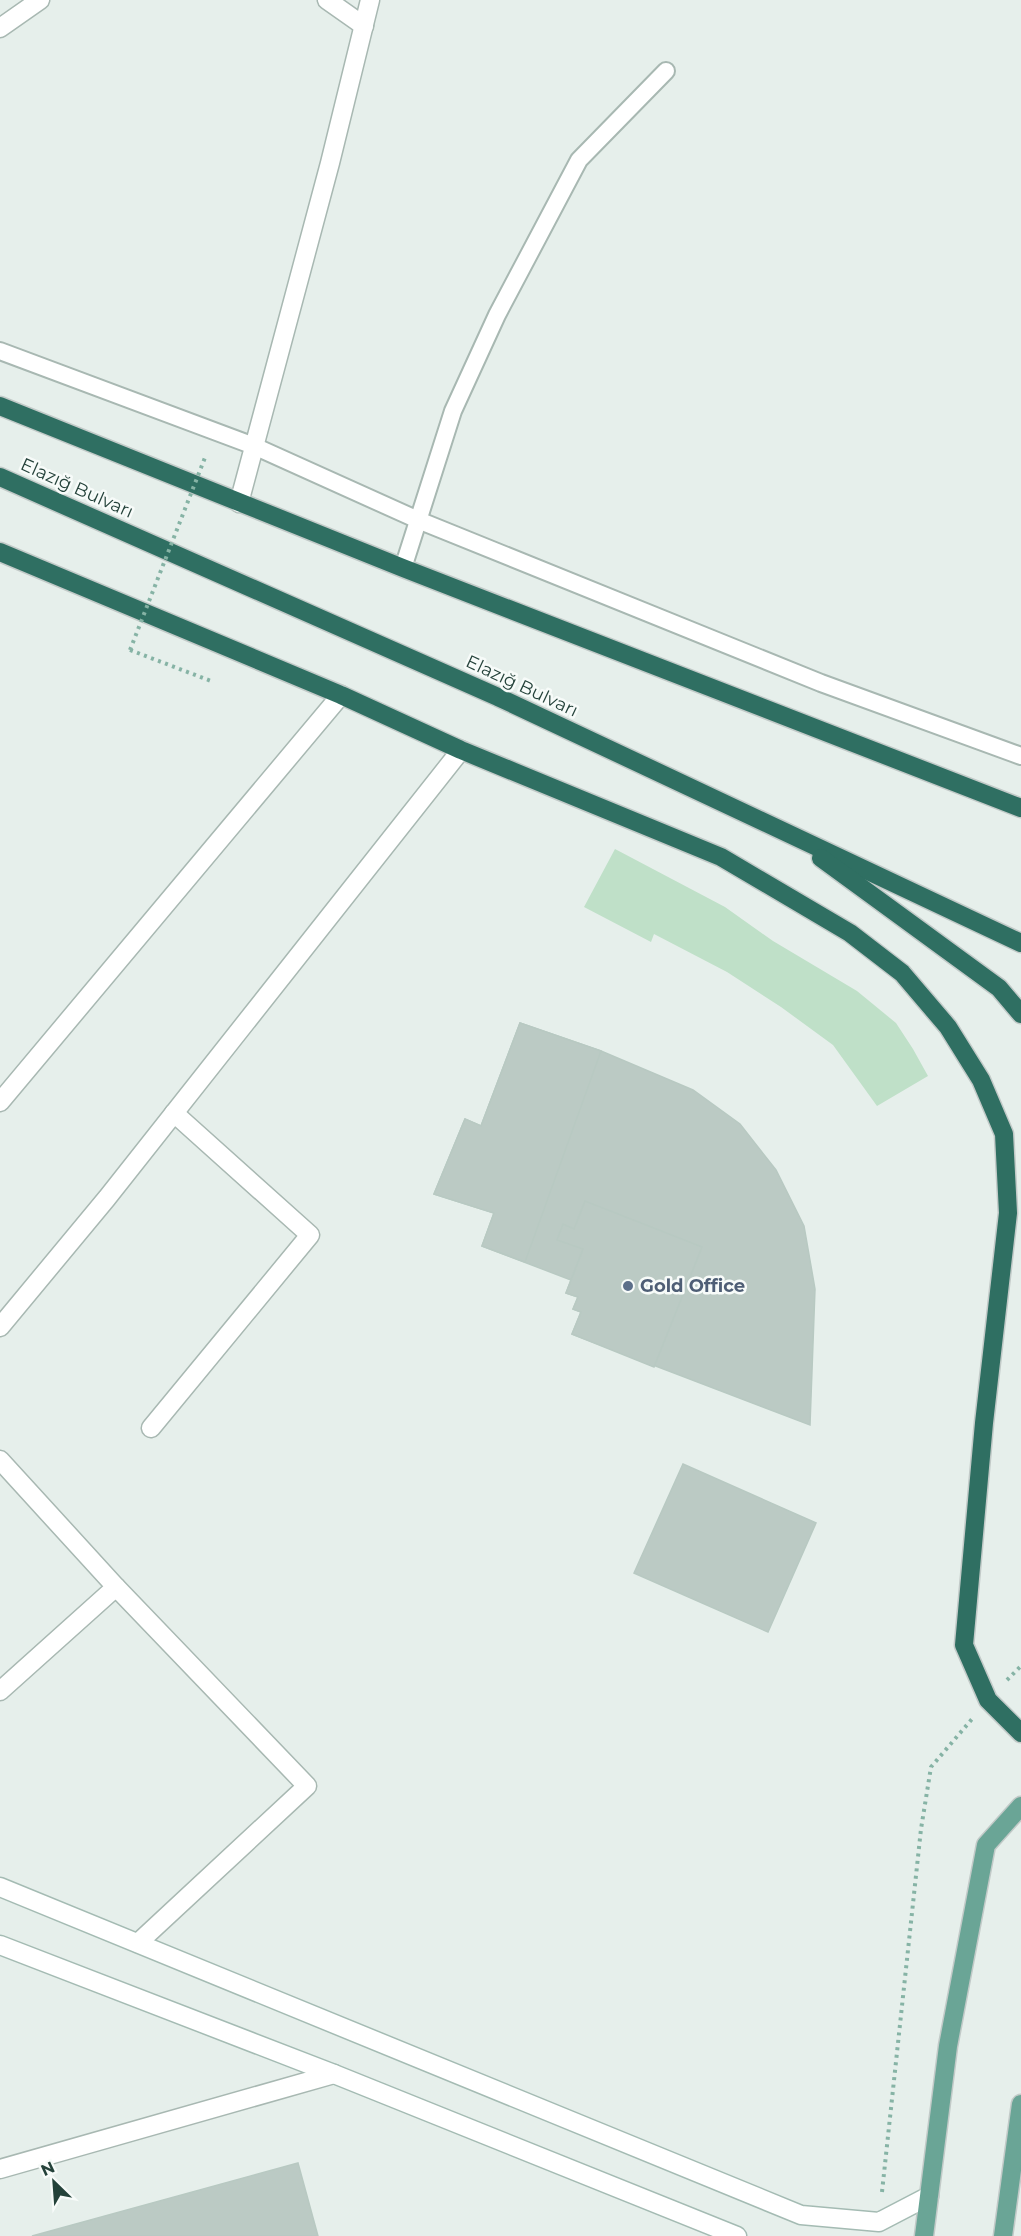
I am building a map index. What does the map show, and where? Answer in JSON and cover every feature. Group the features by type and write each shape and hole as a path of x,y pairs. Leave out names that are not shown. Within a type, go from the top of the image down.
{"highway":[{"path":"0,405 403,568 1021,808"},
{"name":"Elazığ Bulvarı","path":"0,477 498,697 1021,943"},
{"path":"0,552 341,695 461,750 721,857 850,933 902,973 948,1027 981,1080 1004,1134 1008,1213 984,1423 964,1645 988,1700 1021,1733"},
{"path":"783,831 999,988 1021,1014"}],"main road":[{"path":"924,2236 948,2046 986,1845 1021,1806"},
{"path":"1003,2236 1021,2104"}],"street":[{"path":"0,28 40,0"},
{"path":"327,0 364,26"},
{"path":"239,503 330,163 370,0"},
{"path":"0,1102 341,695"},
{"path":"0,1327 174,1113 461,750"},
{"path":"151,1428 310,1235 174,1113"},
{"path":"0,1460 116,1587 307,1786 138,1943"},
{"path":"0,1691 116,1587"},
{"path":"0,1887 801,2215 879,2222 929,2196"},
{"path":"0,1945 333,2074 737,2236"},
{"path":"0,2169 333,2074"}],"lane":[{"path":"403,568 453,411 497,315 579,160 666,71"},
{"path":"0,351 254,446 418,520 821,683 1021,756"}],"path":[{"path":"206,455 130,650 211,681"},
{"path":"879,2222 921,1829 931,1767 988,1700 1021,1666"}],"green space":[{"path":"615,849 725,907 773,941 857,991 896,1023 928,1076 877,1106 833,1045 781,1007 727,972 654,934 651,942 584,907"}],"building":[{"path":"520,1023 601,1051 693,1090 740,1124 776,1170 804,1226 815,1289 810,1425 572,1334 581,1312 573,1309 578,1297 566,1293 571,1280 482,1246 494,1213 434,1194 465,1119 481,1126"},
{"path":"520,1023 601,1051 525,1262 482,1246 494,1213 434,1194 465,1119 481,1126"},
{"name":"Gold Office","path":"585,1201 702,1247 654,1367 572,1334 581,1312 573,1309 578,1297 566,1293 583,1249 557,1240 563,1224 574,1229"},
{"path":"683,1464 816,1523 768,1632 634,1573"},
{"path":"298,2163 318,2236 32,2236"}],"place":[{"name":"Gold Office","path":"628,1286"}]}
